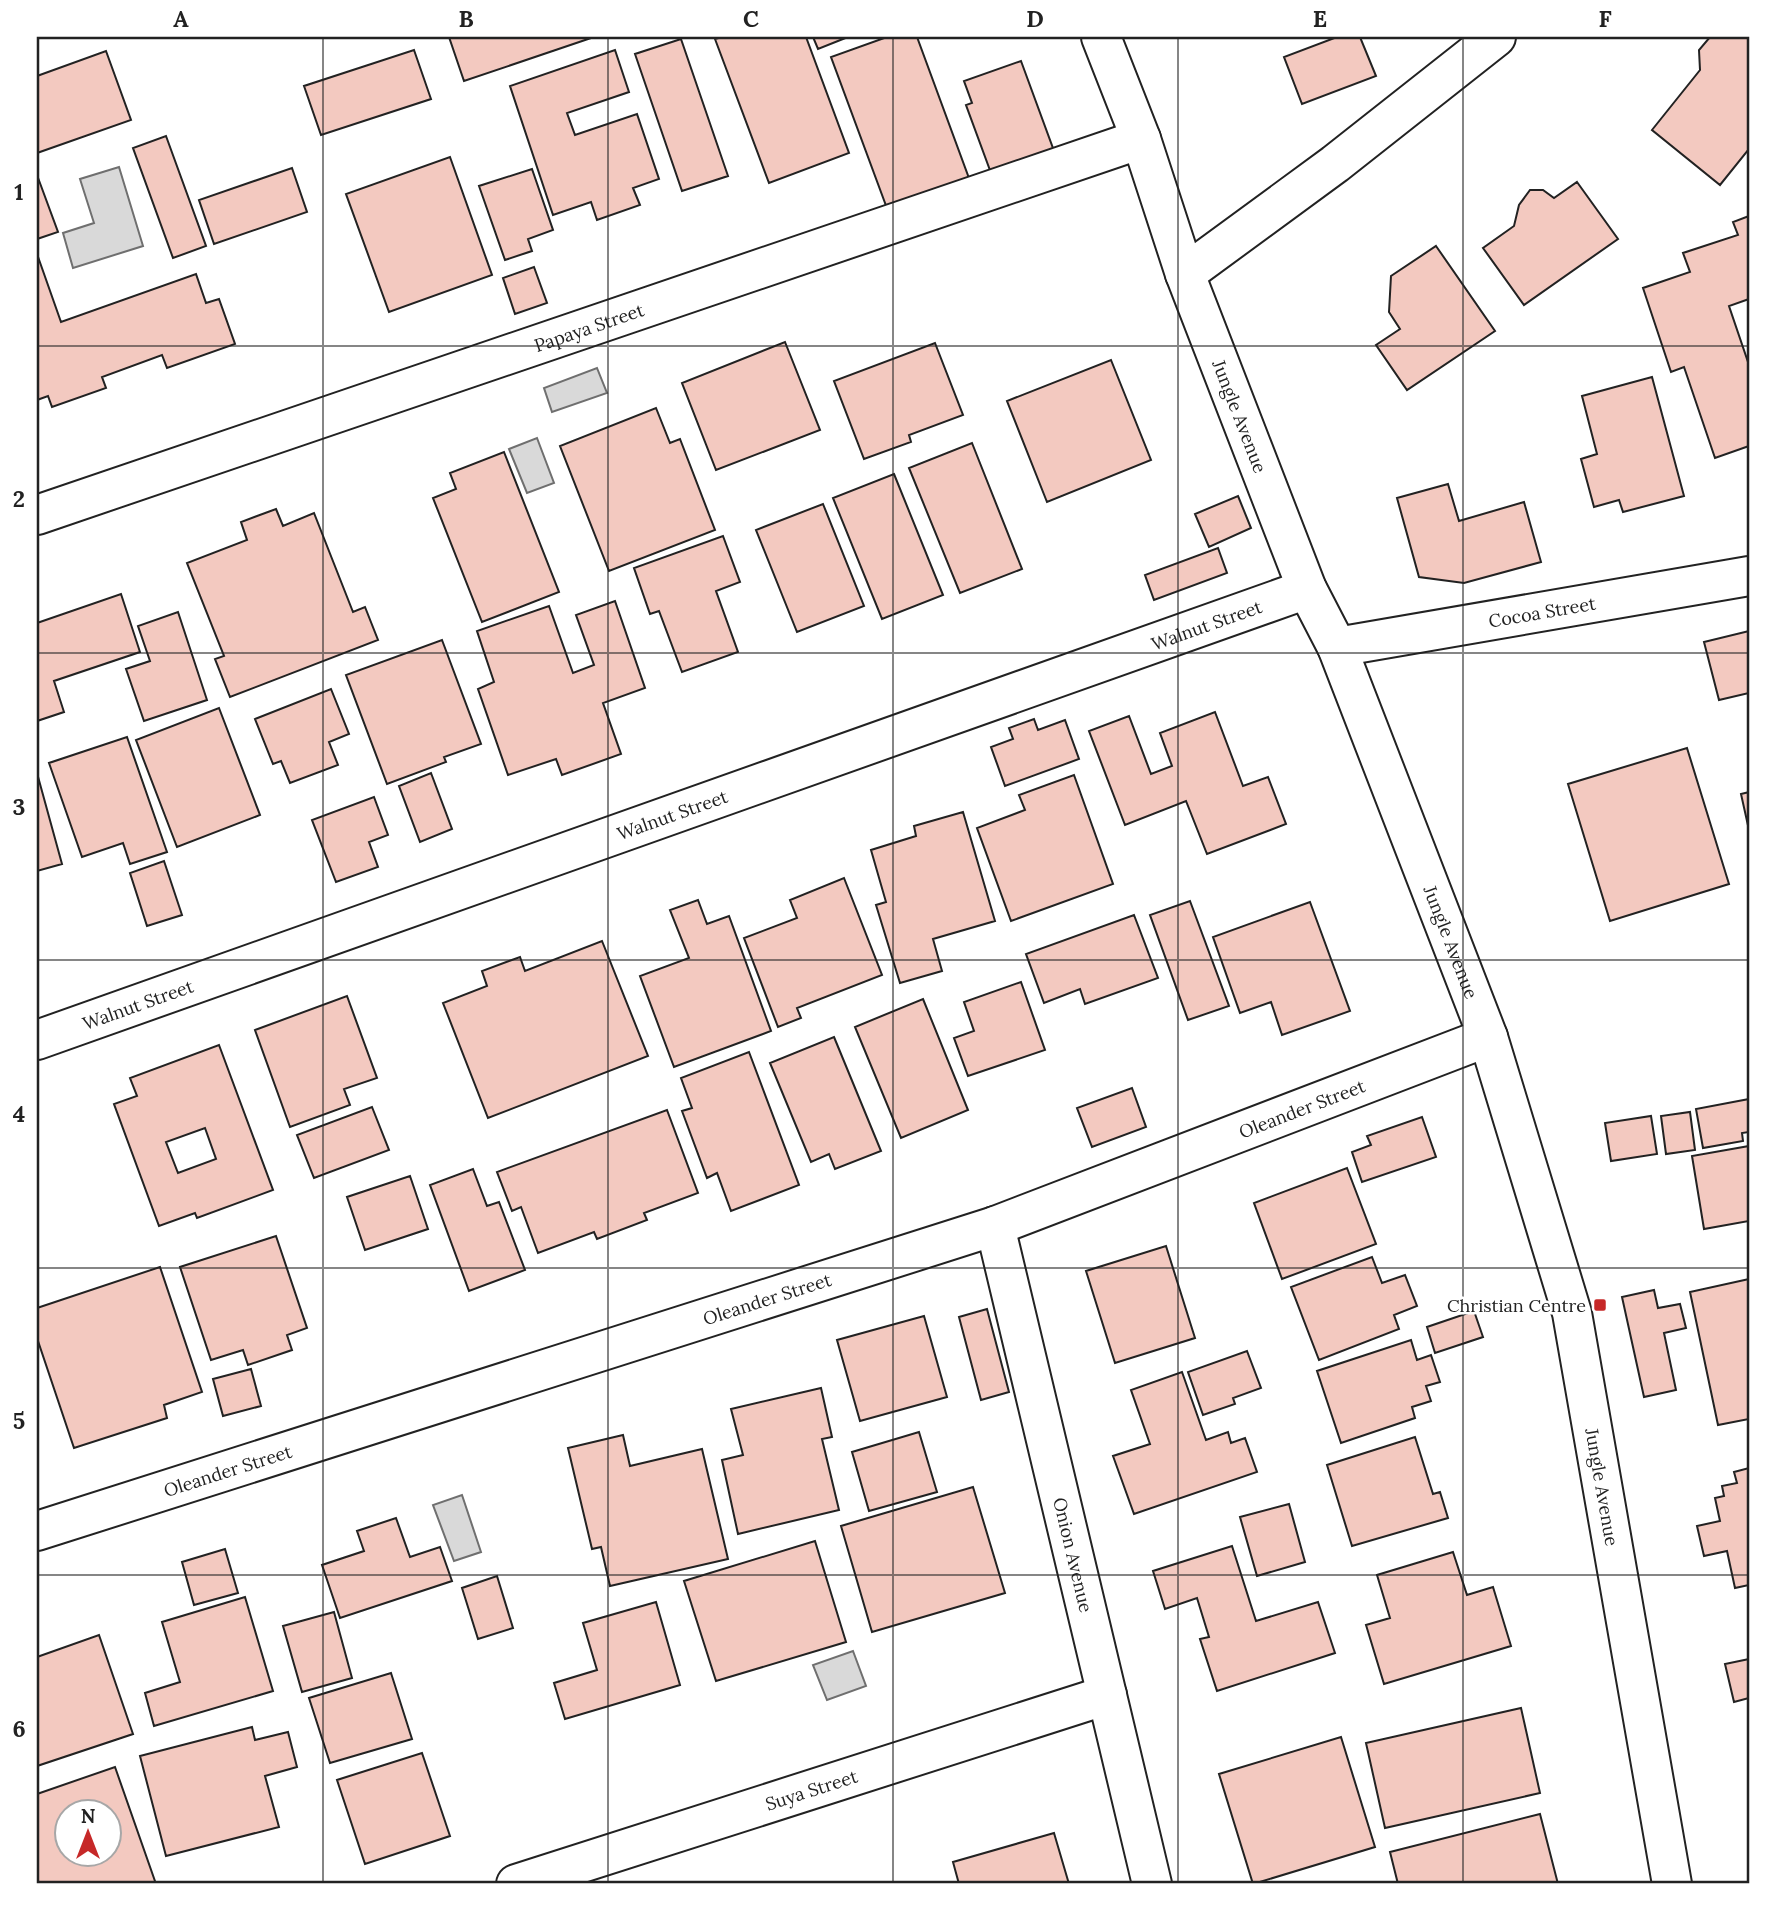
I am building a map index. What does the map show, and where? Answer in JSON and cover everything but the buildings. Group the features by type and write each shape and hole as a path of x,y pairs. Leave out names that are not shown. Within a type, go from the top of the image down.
{"street":[{"name":"Jungle Avenue","path":"1101,37 1141,139 1185,274 1307,589 1337,647 1488,1037 1572,1313 1672,1884"},
{"path":"1185,274 1335,164 1496,37"},
{"name":"Papaya Street","path":"37,515 1141,139"},
{"name":"Cocoa Street","path":"1337,647 1749,576"},
{"name":"Walnut Street","path":"37,1040 1307,589"},
{"name":"Oleander Street","path":"37,1531 995,1226 1488,1037"},
{"name":"Onion Avenue","path":"995,1226 1152,1884"},
{"name":"Suya Street","path":"516,1884 1107,1695"}],"shaded area":[{"path":"119,167 143,246 73,268 63,233 94,223 80,179"},
{"path":"597,368 607,393 552,412 544,388"},
{"path":"537,438 554,483 527,493 509,449"},
{"path":"462,1495 481,1552 454,1561 433,1505"},
{"path":"853,1651 866,1686 827,1700 813,1665"}],"place":[{"name":"Christian Centre","path":"1600,1305"}]}
